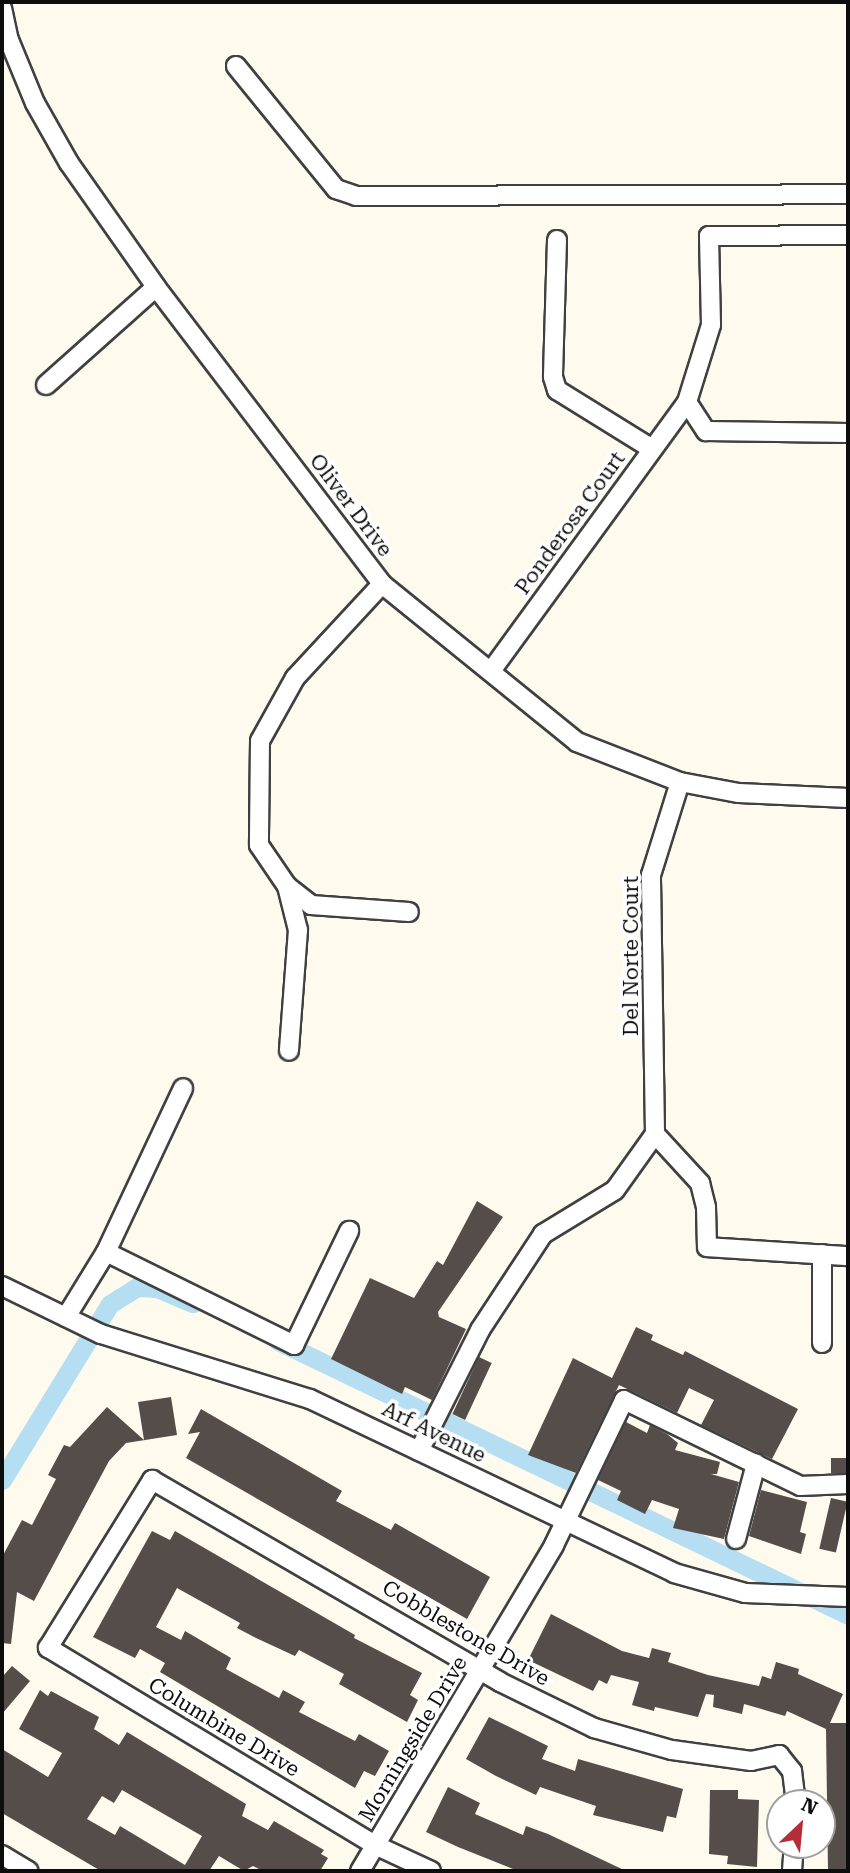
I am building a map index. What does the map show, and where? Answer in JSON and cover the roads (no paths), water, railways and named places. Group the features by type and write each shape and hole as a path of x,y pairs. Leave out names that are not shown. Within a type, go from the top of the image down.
{"street":[{"name":"Oliver Drive","path":"2,8 5,41 51,134 156,287 382,584 576,742 680,782 739,793 848,798"},
{"path":"236,66 336,189 356,196 848,194"},
{"name":"Ponderosa Court","path":"491,671 687,402 711,325 709,236 848,235"},
{"path":"558,240 553,377 556,390 652,449"},
{"path":"46,385 156,287"},
{"path":"687,402 706,431 848,433"},
{"path":"382,584 295,678 260,741 259,845 287,886 311,905 409,912"},
{"name":"Del Norte Court","path":"655,1134 651,875 680,782"},
{"path":"287,886 298,930 289,1051"},
{"path":"65,1317 106,1252 183,1088"},
{"path":"419,1451 480,1330 542,1234 615,1190 655,1134 700,1183 706,1207 707,1247 848,1255"},
{"path":"106,1252 294,1345 349,1231"},
{"path":"822,1254 822,1343"},
{"name":"Arf Avenue","path":"2,1286 102,1334 310,1399 709,1585 758,1594 848,1597"},
{"name":"Morningside Drive","path":"360,1871 482,1669 567,1521 624,1399 756,1464"},
{"path":"736,1539 756,1464 800,1486 848,1484"},
{"name":"Cobblestone Drive","path":"48,1648 152,1480 560,1712 633,1742 751,1760 779,1755 793,1771 795,1789"},
{"name":"Columbine Drive","path":"48,1648 375,1845 431,1871"},
{"path":"2,1856 29,1871"}],"waterway":[{"path":"2,1480 110,1304 137,1287 157,1288 193,1303"},
{"path":"278,1341 848,1615"}]}
